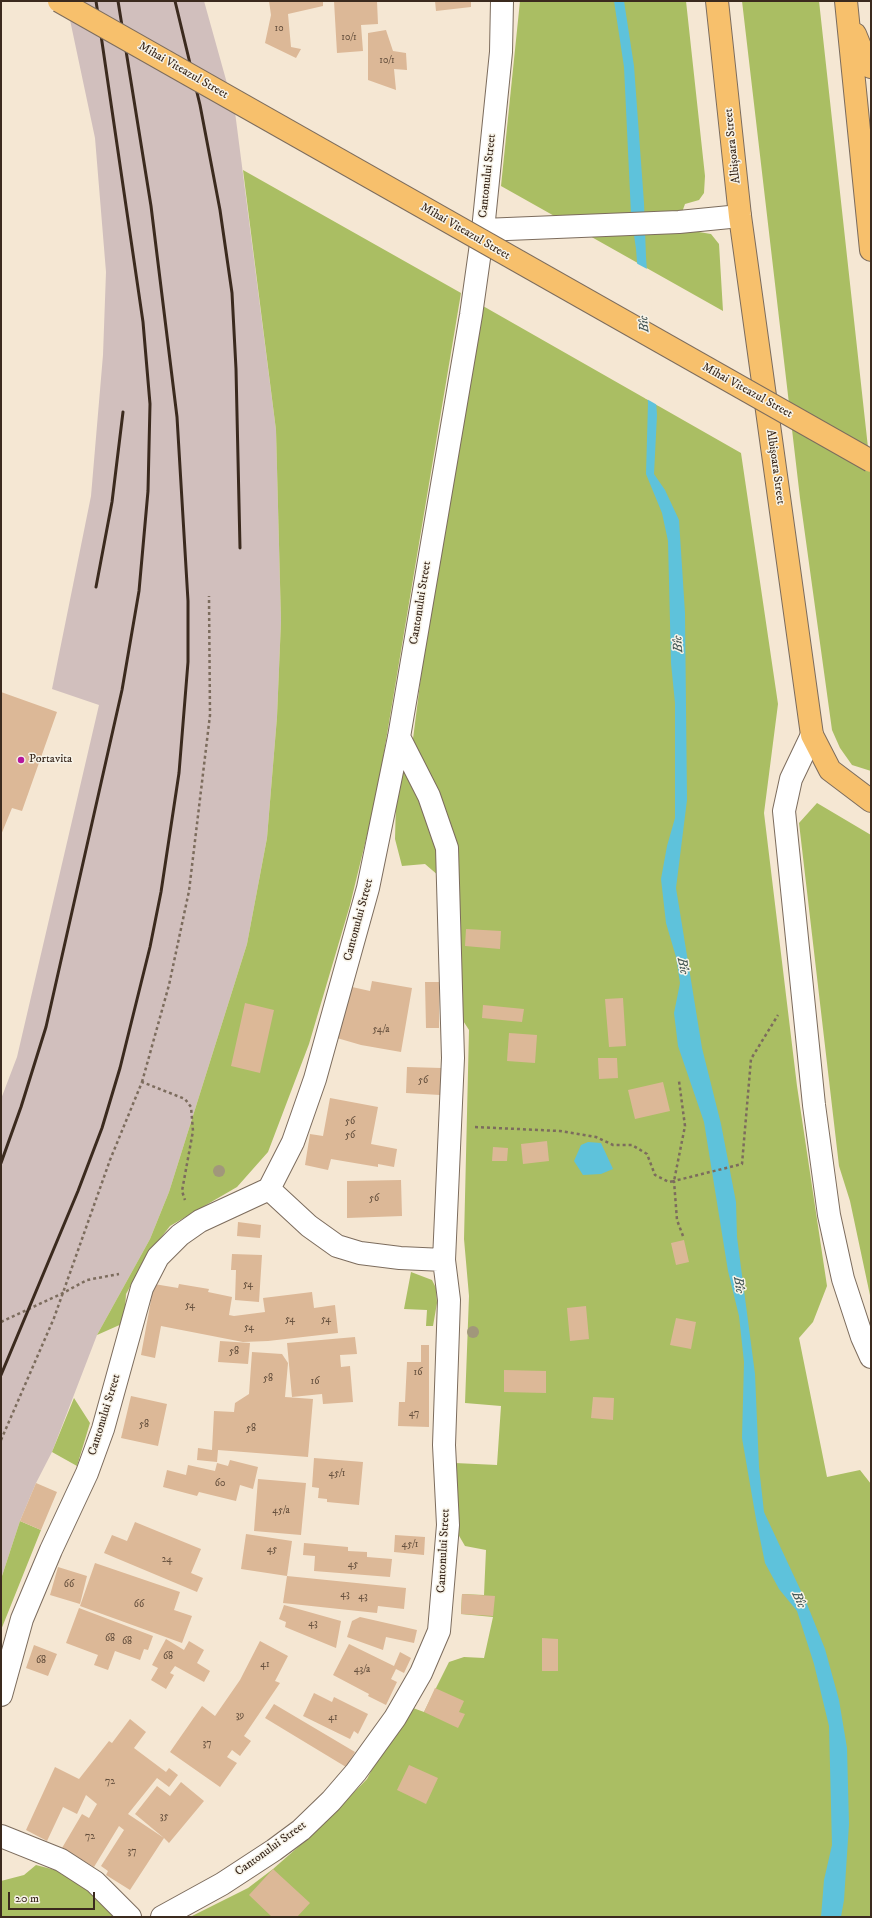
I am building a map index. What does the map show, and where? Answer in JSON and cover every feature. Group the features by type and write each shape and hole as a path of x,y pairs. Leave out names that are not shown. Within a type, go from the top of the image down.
{"main road":[{"name":"Mihai Viteazul Street","path":"59,1 871,461"},
{"name":"Albișoara Street","path":"717,1 740,216 812,735 830,770 866,798"},
{"path":"846,7 864,56 871,67"},
{"path":"846,7 871,250"}],"street":[{"name":"Cantonului Street","path":"1,1695 22,1619 51,1550 87,1473 103,1429 142,1288 158,1257 180,1235 192,1226 269,1189 293,1142 315,1079 368,888 399,737 471,315 483,230 501,52 502,1"},
{"path":"483,230 679,222 740,216"},
{"path":"812,735 791,779 784,811 804,1006 829,1215 844,1279 862,1337 871,1357"},
{"name":"Cantonului Street","path":"162,1917 229,1880 274,1850 302,1830 331,1801 356,1772 395,1718 421,1673 439,1630 448,1525 444,1446 449,1300 444,1260 453,1058 447,848 430,796 399,737"},
{"path":"269,1189 309,1226 337,1246 367,1254 400,1258 444,1260"},
{"path":"1,1836 61,1860 95,1882 130,1917"}],"path":[{"path":"1,1440 63,1293 110,1160 142,1082 169,985 189,891 210,715 209,596"},
{"path":"450,1127 560,1131 596,1137 613,1144 632,1145 647,1154 655,1175 670,1182 742,1164 752,1059 778,1015 804,1006"},
{"path":"679,1080 685,1126 674,1181 677,1220 683,1236"},
{"path":"142,1082 185,1099 191,1107 193,1131 182,1191 192,1226"},
{"path":"1,1322 87,1280 117,1275 154,1265"}],"shaded area":[{"path":"66,1 204,1 235,112 276,430 281,621 277,717 267,838 247,944 169,1192 150,1239 97,1335 52,1452 36,1483 20,1521 1,1579 1,1099 17,1057 99,705 52,689 91,496 103,355 106,272 95,138"}],"green space":[{"path":"520,1 686,1 705,176 704,193 699,200 685,204 681,215 565,222 501,186"},
{"path":"742,1 819,1 871,475 871,771 852,765 840,748 832,730 800,498"},
{"path":"243,170 461,293 377,794 350,905 309,1044 268,1152 237,1187 170,1226 149,1253 126,1294 124,1323 97,1335 150,1239 169,1192 247,944 267,838 277,717 281,621 276,430"},
{"path":"681,229 711,234 719,244 723,311 588,235"},
{"path":"483,306 741,453 778,704 764,813 797,1086 827,1286 813,1322 799,1338 827,1477 860,1470 871,1484 871,1917 190,1917 248,1888 273,1869 314,1833 367,1779 379,1756 413,1708 424,1712 449,1662 464,1657 484,1658 493,1617 461,1614 462,1594 484,1595 486,1550 465,1546 458,1534 455,1463 497,1465 501,1406 465,1403 469,1296 464,1239 469,1030 460,1016 450,831 413,739 422,668"},
{"path":"404,762 432,814 439,876 425,864 402,866 395,839 396,802"},
{"path":"817,803 871,835 871,1300 850,1201 839,1166 799,823"},
{"path":"411,1272 432,1280 436,1288 437,1303 433,1326 426,1326 427,1310 404,1309"},
{"path":"74,1398 90,1423 77,1466 52,1452"},
{"path":"20,1521 41,1530 1,1630 1,1579"},
{"path":"36,1865 59,1871 85,1886 114,1917 1,1917 1,1881 24,1875"}],"water":[{"name":"Bîc","path":"614,1 624,1 634,66 657,415 654,474 665,490 679,520 685,613 687,800 676,888 702,1048 721,1124 736,1202 737,1237 755,1374 759,1467 764,1512 807,1604 825,1649 839,1700 847,1748 849,1824 844,1900 841,1917 821,1917 824,1880 832,1845 829,1726 814,1664 797,1611 779,1589 765,1563 742,1438 744,1362 739,1316 728,1271 704,1122 678,1046 674,1013 680,983 676,957 666,923 661,879 667,846 675,818 675,703 671,663 668,541 662,513 646,474 648,403 636,249 631,214 624,67"},
{"path":"588,1142 601,1143 613,1169 601,1174 583,1175 574,1161 581,1145"}],"pier":[{"path":"634,262 649,270 659,406 645,398"}],"building":[{"path":"269,1 323,1 323,6 288,14 291,47 301,49 296,58 265,43 271,15"},
{"path":"334,1 377,1 378,24 361,25 363,51 337,53"},
{"path":"435,1 471,1 471,7 436,11"},
{"path":"386,30 393,51 406,53 407,70 394,69 396,90 368,80 368,33"},
{"name":"Portavita","path":"1,692 57,712 22,811 12,808 1,835"},
{"path":"466,929 501,931 500,949 465,946"},
{"path":"372,981 412,988 401,1052 361,1045 337,1038 352,987 370,991"},
{"path":"425,982 439,982 439,1028 426,1028"},
{"path":"623,998 626,1046 609,1047 605,999"},
{"path":"245,1003 274,1010 260,1073 231,1066"},
{"path":"483,1005 524,1009 522,1022 482,1018"},
{"path":"509,1033 537,1035 535,1063 507,1061"},
{"path":"598,1058 617,1058 618,1078 599,1079"},
{"path":"407,1067 441,1068 440,1095 406,1093"},
{"path":"663,1082 670,1111 635,1119 628,1090"},
{"path":"330,1098 378,1107 371,1144 397,1149 394,1167 378,1164 378,1167 331,1159 328,1170 305,1165 310,1134 323,1136"},
{"path":"547,1141 549,1161 523,1164 521,1144"},
{"path":"493,1147 508,1148 507,1161 492,1161"},
{"path":"401,1180 402,1216 347,1218 347,1181"},
{"path":"238,1222 261,1225 260,1238 237,1236"},
{"path":"684,1240 689,1262 676,1265 671,1243"},
{"path":"232,1254 262,1255 259,1302 235,1300 236,1270 231,1270"},
{"path":"154,1284 178,1288 179,1284 209,1289 208,1292 232,1297 229,1315 234,1316 265,1312 263,1298 312,1292 314,1308 335,1305 338,1333 268,1341 243,1342 161,1326 155,1358 141,1355"},
{"path":"586,1306 589,1339 570,1341 567,1308"},
{"path":"676,1318 696,1322 691,1349 670,1345"},
{"path":"355,1337 357,1354 340,1355 341,1367 350,1366 353,1402 323,1404 322,1394 292,1397 287,1343"},
{"path":"220,1341 250,1343 248,1364 218,1362"},
{"path":"421,1345 429,1345 429,1427 398,1426 399,1402 405,1402 407,1362 421,1362"},
{"path":"252,1352 282,1354 288,1363 285,1397 313,1399 308,1457 218,1450 217,1462 197,1460 198,1448 212,1450 214,1411 234,1412 235,1403 249,1394"},
{"path":"504,1370 546,1371 546,1393 504,1392"},
{"path":"131,1396 167,1404 158,1446 121,1438"},
{"path":"593,1397 614,1398 613,1420 591,1418"},
{"path":"314,1458 363,1462 359,1505 327,1502 327,1499 318,1498 319,1488 312,1487"},
{"path":"230,1460 258,1467 253,1489 240,1485 236,1501 199,1492 197,1496 163,1487 167,1470 186,1475 188,1465 215,1471 217,1463 228,1466"},
{"path":"258,1479 306,1483 301,1535 254,1531"},
{"path":"36,1483 57,1492 41,1530 20,1521"},
{"path":"135,1522 201,1549 191,1573 203,1578 197,1592 104,1553 112,1535 127,1541"},
{"path":"246,1534 292,1541 287,1576 241,1569"},
{"path":"395,1535 425,1537 424,1555 394,1552"},
{"path":"304,1543 348,1547 348,1551 367,1552 367,1557 392,1559 390,1577 314,1571 315,1556 303,1555"},
{"path":"95,1563 180,1592 174,1610 192,1616 182,1643 80,1606"},
{"path":"58,1567 87,1576 80,1604 50,1595"},
{"path":"287,1576 406,1588 404,1609 378,1606 377,1613 283,1603"},
{"path":"462,1594 495,1596 493,1616 461,1614"},
{"path":"284,1605 341,1621 336,1648 285,1627 286,1622 279,1619"},
{"path":"79,1608 153,1636 148,1650 144,1649 140,1660 115,1651 108,1670 94,1665 98,1655 66,1643"},
{"path":"360,1617 417,1630 414,1643 386,1637 383,1650 347,1637 352,1621"},
{"path":"542,1638 558,1639 558,1671 542,1671"},
{"path":"166,1639 184,1650 189,1641 204,1650 197,1663 210,1671 204,1682 175,1666 170,1673 174,1675 166,1689 151,1680 158,1668 152,1665"},
{"path":"260,1641 288,1656 275,1681 280,1683 244,1736 251,1741 240,1756 232,1750 227,1757 237,1763 220,1787 170,1752 202,1706 215,1716 240,1680"},
{"path":"349,1644 394,1666 400,1652 411,1658 404,1673 396,1669 391,1679 397,1682 386,1705 333,1675"},
{"path":"34,1645 57,1654 48,1676 26,1668"},
{"path":"435,1688 464,1701 459,1712 465,1714 458,1728 424,1712"},
{"path":"314,1693 332,1702 334,1697 368,1714 358,1734 354,1731 350,1739 303,1716"},
{"path":"274,1704 355,1752 346,1767 265,1718"},
{"path":"130,1719 146,1732 134,1748 166,1772 169,1768 178,1775 169,1787 157,1778 128,1814 164,1838 130,1890 106,1875 108,1871 101,1866 124,1830 119,1826 94,1867 62,1848 82,1814 89,1818 97,1804 86,1795 77,1814 63,1807 47,1841 26,1830 55,1767 79,1779 109,1741 112,1743"},
{"path":"409,1765 438,1778 426,1804 397,1790"},
{"path":"181,1782 204,1801 169,1843 135,1814 157,1786 170,1796"},
{"path":"273,1869 310,1903 297,1917 272,1917 249,1895"}],"railway":[{"path":"1,1163 21,1107 46,1027 122,690 139,591 148,491 150,404 143,322 96,1"},
{"path":"1,1375 78,1191 102,1128 120,1068 150,947 161,892 179,773 188,662 188,601 177,417 151,206 118,1"},
{"path":"175,1 200,105 220,210 232,293 236,369 240,548"},
{"path":"96,587 112,502 123,412"}],"place":[{"name":"Portavita","path":"21,760"}]}
